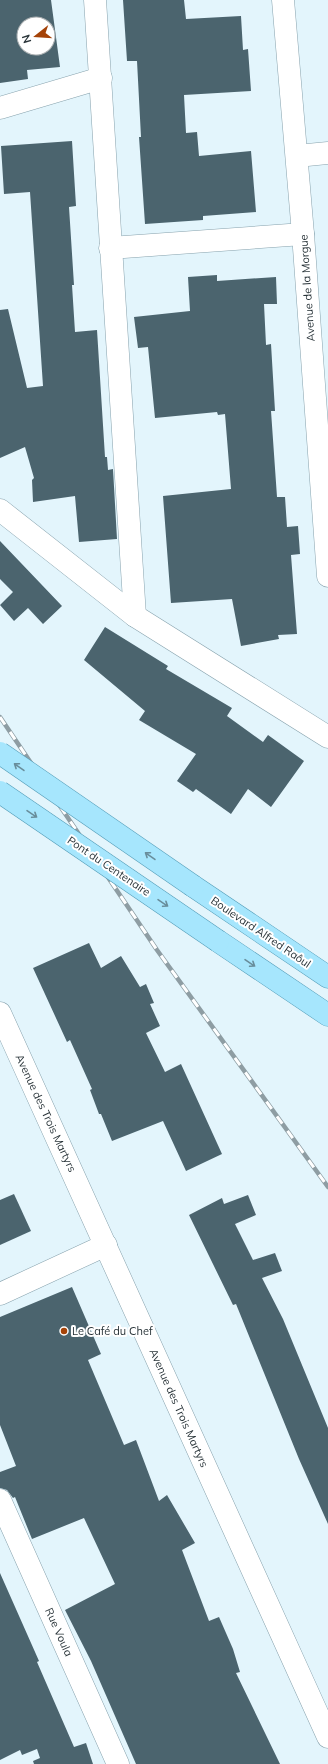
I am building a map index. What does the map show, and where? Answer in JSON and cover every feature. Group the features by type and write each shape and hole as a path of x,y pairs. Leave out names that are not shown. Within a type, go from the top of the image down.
{"main road":[{"name":"Boulevard Alfred Raôul","path":"0,753 328,977"},
{"name":"Pont du Centenaire","path":"0,792 328,1015"}],"street":[{"path":"95,0 135,616"},
{"name":"Avenue de la Morgue","path":"283,0 325,486 328,576"},
{"path":"0,108 101,78"},
{"path":"297,156 328,153"},
{"path":"110,248 303,234"},
{"path":"0,510 135,616 328,737"},
{"name":"Avenue des Trois Martyrs","path":"0,1013 328,1737"},
{"path":"0,1294 106,1246"},
{"name":"Rue Voula","path":"0,1500 118,1764"}],"building":[{"path":"0,0 51,0 53,16 16,16 16,56 56,56 56,37 60,67 27,70 28,79 0,83"},
{"path":"123,0 184,0 186,19 241,16 243,50 248,49 251,91 184,95 186,133 197,132 199,156 251,151 256,212 203,216 203,220 145,224 139,137 141,137 137,61 127,61"},
{"path":"72,141 76,206 69,207 74,285 72,285 75,332 97,330 105,457 107,457 108,470 113,469 117,539 79,542 75,496 33,502 32,480 34,478 25,447 0,458 0,310 8,309 27,388 43,386 30,192 4,194 1,146"},
{"path":"217,275 217,281 276,277 277,304 264,304 266,345 271,344 275,411 271,411 277,497 285,497 287,527 298,526 300,554 291,555 297,634 278,635 279,639 241,646 232,599 171,603 163,496 231,489 225,414 218,415 217,412 155,418 148,347 138,348 134,317 190,311 188,277"},
{"path":"0,541 62,606 43,624 28,608 14,621 0,605 13,592 0,579"},
{"path":"105,627 168,666 166,669 232,708 227,716 263,742 268,735 304,761 271,807 248,789 231,814 196,789 193,792 177,781 196,754 139,720 145,711 84,660"},
{"path":"89,943 101,968 121,956 140,987 146,984 154,1003 150,1004 160,1026 146,1033 165,1072 181,1064 222,1154 186,1171 163,1121 112,1141 101,1114 99,1114 90,1090 92,1089 70,1040 67,1042 33,968"},
{"path":"14,1194 31,1231 0,1245 0,1200"},
{"path":"248,1195 256,1215 235,1224 253,1260 275,1253 282,1271 262,1278 283,1319 328,1428 328,1524 299,1459 236,1304 233,1305 189,1215 222,1198 224,1204"},
{"path":"72,1287 101,1354 88,1360 124,1445 136,1440 159,1501 167,1495 195,1543 182,1550 209,1621 219,1617 233,1649 240,1672 236,1673 280,1764 136,1764 91,1661 65,1610 115,1584 84,1518 32,1539 15,1497 13,1498 7,1490 0,1488 0,1472 16,1466 0,1425 0,1317"},
{"path":"0,1573 39,1661 37,1662 74,1747 86,1743 93,1764 34,1764 33,1761 40,1758 37,1749 22,1755 20,1750 0,1760"}],"railway":[{"path":"0,717 157,950 328,1187"}],"place":[{"name":"Le Café du Chef","path":"64,1331"}]}
